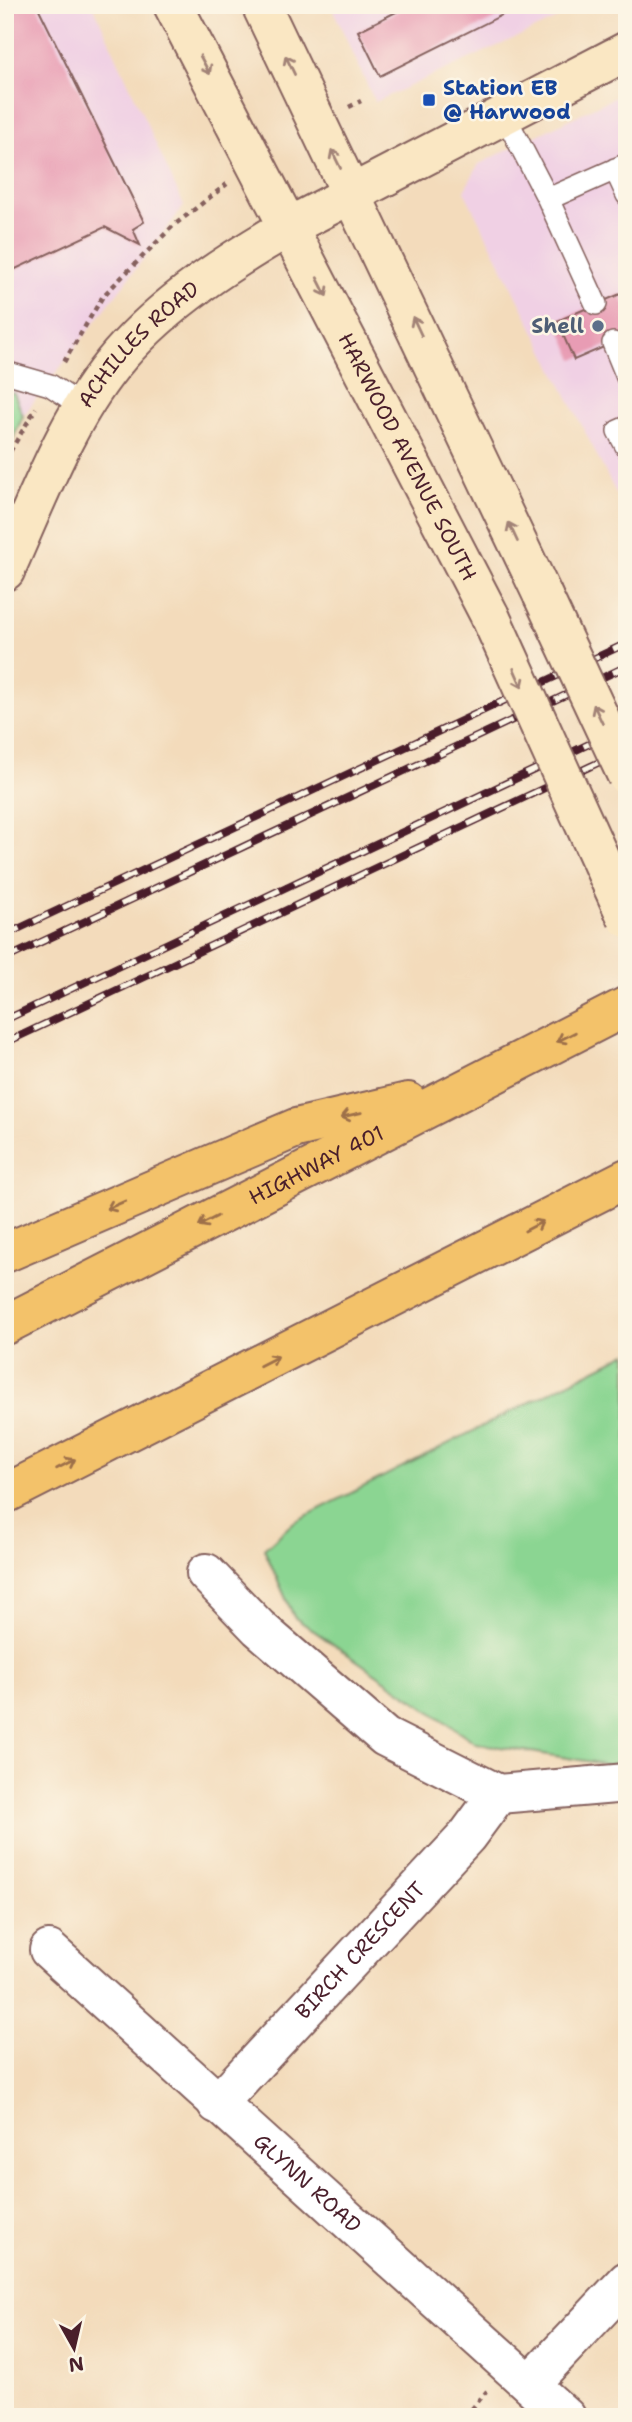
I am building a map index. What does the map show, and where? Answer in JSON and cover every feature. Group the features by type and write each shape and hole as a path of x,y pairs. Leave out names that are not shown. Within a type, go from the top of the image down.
{"highway":[{"name":"HIGHWAY 401","path":"5,1325 627,1006"},
{"path":"5,1253 296,1128 465,1089"},
{"path":"5,1494 627,1178"}],"main road":[{"name":"HARWOOD AVENUE SOUTH","path":"173,5 490,616 627,918"},
{"path":"261,5 627,776"},
{"name":"ACHILLES ROAD","path":"5,571 51,468 83,407 120,355 162,312 249,250 290,226 627,51"}],"street":[{"path":"206,1573 259,1628 385,1737 498,1794 627,1783"},
{"name":"BIRCH CRESCENT","path":"217,2104 467,1836 498,1794"},
{"name":"GLYNN ROAD","path":"49,1950 566,2417"},
{"path":"530,2384 627,2281"}],"lane":[{"path":"505,116 548,200 596,304"},
{"path":"548,200 621,167 627,195"},
{"path":"613,343 627,377"},
{"path":"5,372 50,385 83,407"}],"path":[{"path":"5,460 103,296 173,226 256,161"}],"shaded area":[{"path":"5,5 93,5 184,206 23,416 5,458"},
{"path":"331,5 587,5 375,102"},
{"path":"627,91 627,515 464,191 479,164"}],"green space":[{"path":"5,392 14,393 23,416 5,458"},
{"path":"627,1353 627,1758 610,1765 476,1743 294,1617 264,1549 294,1522"}],"building":[{"path":"24,5 37,5 144,222 133,229 140,245 105,227 5,274 5,14"},
{"path":"410,5 522,5 380,76 358,31"},
{"path":"620,294 627,309 627,337 574,360 557,321"}],"railway":[{"path":"5,935 627,643"},
{"path":"5,959 627,666"},
{"path":"5,1020 627,726"},
{"path":"5,1043 627,749"}],"place":[{"name":"Station EB @ Harwood","path":"429,100"},
{"name":"Shell","path":"598,326"}]}
